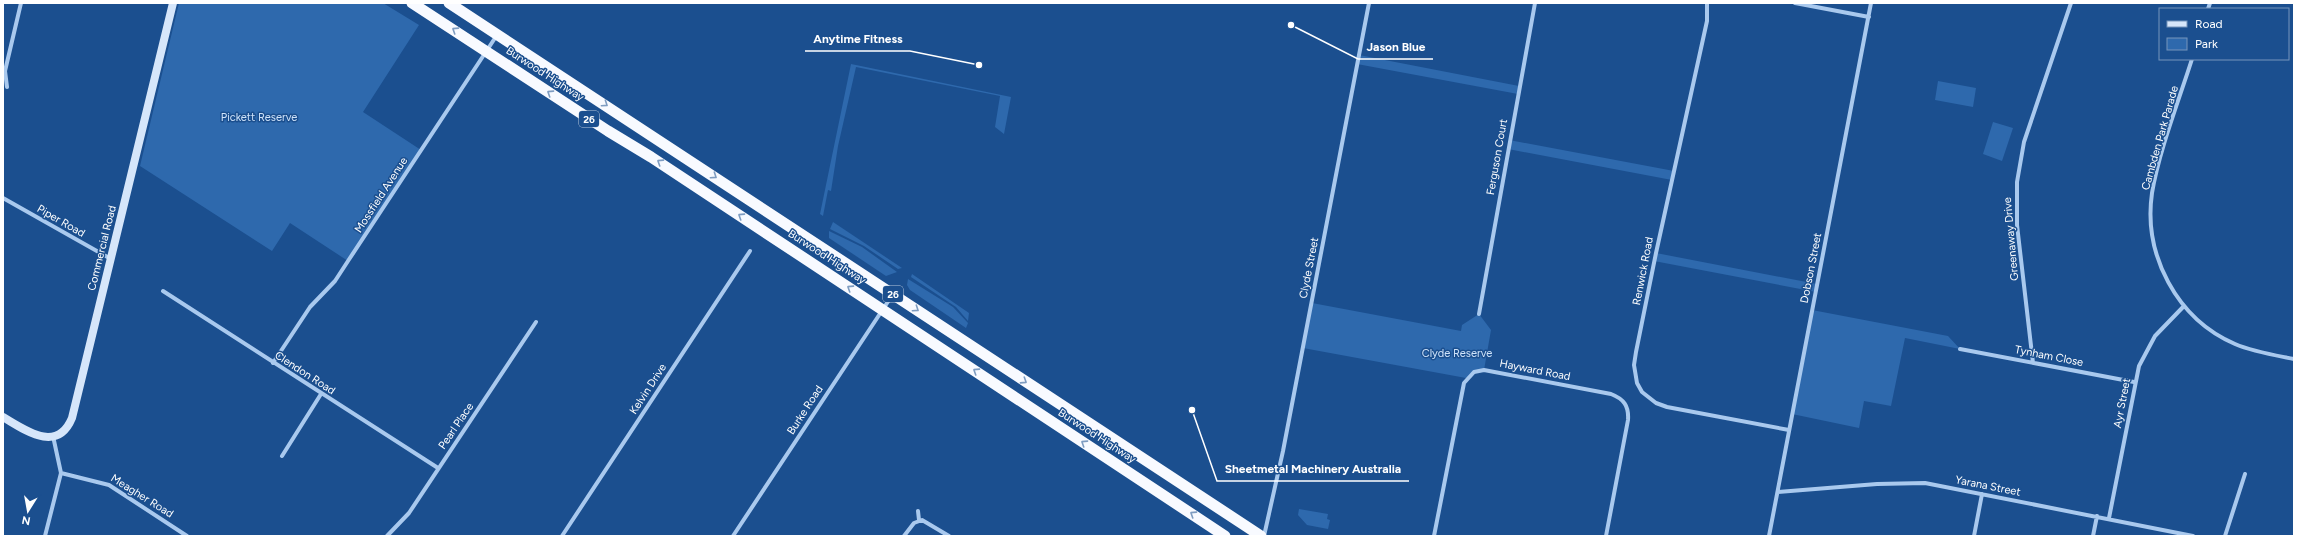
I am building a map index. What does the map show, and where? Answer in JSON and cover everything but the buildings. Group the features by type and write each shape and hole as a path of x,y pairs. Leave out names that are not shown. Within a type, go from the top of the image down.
{"highway":[{"name":"Burwood Highway","path":"412,3 882,309 1225,536"},
{"name":"Burwood Highway","path":"449,3 1261,536"}],"main road":[{"name":"Commercial Road","path":"53,436 63,431 72,418 173,3"},
{"path":"3,417 36,436 53,436"}],"street":[{"path":"7,87 5,71 20,3"},
{"name":"Clyde Street","path":"1264,536 1283,451 1369,3"},
{"name":"Ferguson Court","path":"1479,314 1535,3"},
{"name":"Renwick Road","path":"1707,3 1707,21 1656,253 1636,352 1634,365 1636,377 1642,392 1661,405 1789,430"},
{"path":"1795,3 1869,18"},
{"name":"Dobson Street","path":"1769,536 1872,3"},
{"name":"Greenaway Drive","path":"2033,362 2016,221 2017,174 2024,142 2071,3"},
{"name":"Mossfield Avenue","path":"273,363 310,307 335,281 498,34"},
{"name":"Cambden Park Parade","path":"2192,60 2156,175 2151,208 2152,232 2156,255 2166,278 2184,306 2205,326 2225,339 2256,352 2294,359"},
{"name":"Piper Road","path":"3,198 111,259"},
{"name":"Kelvin Drive","path":"562,536 750,251"},
{"name":"Clendon Road","path":"163,291 438,468"},
{"name":"Burke Road","path":"733,536 893,294"},
{"name":"Ayr Street","path":"2109,518 2134,382 2142,359 2152,341 2184,306"},
{"name":"Pearl Place","path":"387,536 406,517 536,322"},
{"name":"Tynham Close","path":"1960,349 2134,382"},
{"name":"Hayward Road","path":"1434,536 1464,383 1474,372 1484,370 1611,394 1622,399 1626,404 1628,420 1606,536"},
{"path":"282,456 321,394"},
{"path":"45,536 61,473 53,436"},
{"name":"Meagher Road","path":"61,473 109,485 188,536"},
{"path":"2226,536 2245,474"},
{"name":"Yarana Street","path":"1778,492 1915,483 2109,518 2193,536"},
{"path":"1974,536 1982,494"},
{"path":"918,511 920,520"},
{"path":"2094,536 2097,516"},
{"path":"904,536 914,523 920,520 929,523 949,536"}],"green space":[{"name":"Pickett Reserve","path":"179,3 383,3 419,25 363,112 421,150 348,261 290,223 272,251 140,166"},
{"path":"1359,55 1519,86 1518,94 1357,64"},
{"path":"851,64 1011,97 1004,134 995,127 1000,96 856,67 838,146 831,191 828,190 823,216 820,214"},
{"path":"1938,81 1976,88 1973,107 1935,100"},
{"path":"1993,122 2013,128 2002,161 1983,154"},
{"path":"1509,140 1674,171 1672,180 1508,149"},
{"path":"833,222 902,268 898,269 864,246 830,229"},
{"path":"829,231 862,247 897,272 886,276 829,238"},
{"path":"1656,253 1817,284 1816,292 1654,261"},
{"path":"912,274 969,313 968,321 956,307 911,277"},
{"path":"908,279 953,307 968,323 966,328 910,290 907,285"},
{"name":"Clyde Reserve","path":"1312,303 1461,331 1462,325 1479,314 1491,330 1484,370 1478,370 1466,378 1303,348"},
{"path":"1812,310 1948,336 1960,349 1905,338 1891,406 1864,401 1859,428 1792,414"},
{"path":"1299,509 1328,514 1327,519 1330,520 1328,529 1307,525 1298,515"}],"place":[{"name":"Jason Blue","path":"1291,25"},
{"name":"Anytime Fitness","path":"979,65"},
{"name":"Sheetmetal Machinery Australia","path":"1192,410"}]}
